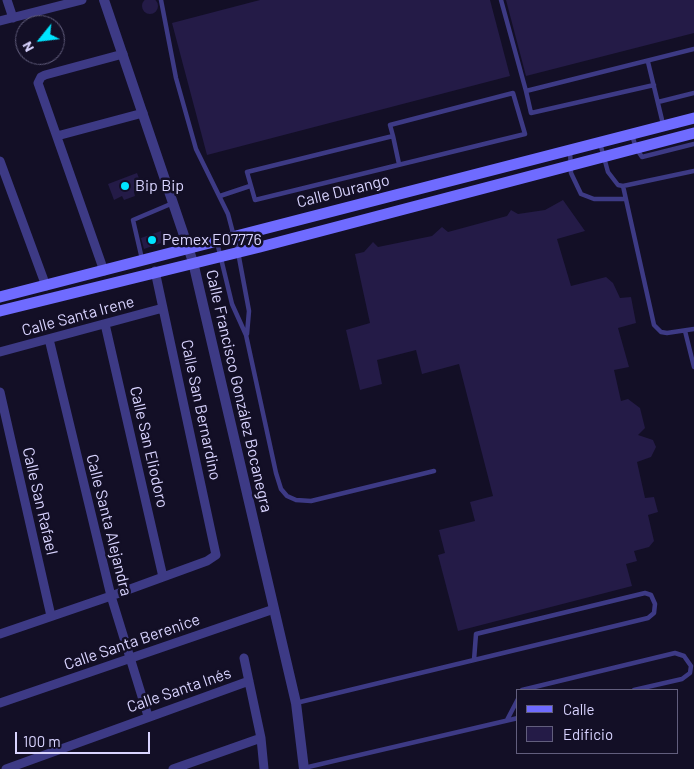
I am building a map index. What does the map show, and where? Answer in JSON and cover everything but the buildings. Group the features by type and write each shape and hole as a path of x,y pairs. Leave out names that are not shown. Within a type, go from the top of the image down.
{"main road":[{"name":"Calle Durango","path":"0,297 694,118"},
{"name":"Calle Durango","path":"0,311 155,271 238,252 694,133"}],"street":[{"path":"7,0 13,18"},
{"path":"0,21 82,0"},
{"name":"Calle Francisco González Bocanegra","path":"104,0 175,203 193,262 296,703 304,769"},
{"path":"104,271 39,86 39,79 45,75 123,54"},
{"path":"57,136 143,113"},
{"path":"0,161 46,286"},
{"name":"Calle San Bernardino","path":"155,271 216,555 207,561 163,577"},
{"name":"Calle Santa Irene","path":"0,352 163,308"},
{"name":"Calle San Eliodoro","path":"105,324 163,577"},
{"name":"Calle Santa Alejandra","path":"48,339 111,596 148,716"},
{"name":"Calle San Rafael","path":"0,392 51,616"},
{"path":"0,634 163,577"},
{"name":"Calle Santa Berenice","path":"0,703 274,610"},
{"path":"244,658 261,738 264,769"},
{"name":"Calle Santa Inés","path":"6,769 148,716 250,681"},
{"path":"174,769 261,738"},
{"path":"0,764 2,769"}],"lane":[{"path":"161,0 176,78 196,149 228,214 234,236 249,311 246,335"},
{"path":"501,0 531,113 654,85"},
{"path":"526,91 694,49"},
{"path":"648,62 664,126"},
{"path":"393,136 247,172 254,200 524,134 513,93 390,125 393,136 399,164"},
{"path":"658,102 694,93"},
{"path":"632,134 636,148 642,156 694,144"},
{"path":"600,142 603,157 612,181 623,186 694,171"},
{"path":"570,149 570,166 576,186 581,194 594,199 626,198"},
{"path":"220,196 250,186"},
{"path":"623,186 654,325 661,332 694,329"},
{"path":"142,260 133,220 175,203"},
{"path":"217,241 232,304 246,335 276,474 281,489 287,496 296,500 311,501 434,471"},
{"path":"685,331 694,367"},
{"path":"296,703 648,618 654,613 655,604 651,595 645,592 476,634 474,660"},
{"path":"526,689 675,654 684,656 691,666 690,673 682,679 638,689"},
{"path":"507,720 516,703"},
{"path":"304,769 516,718"}],"place":[{"name":"Bip Bip","path":"125,186"},
{"name":"Pemex E07776","path":"152,240"}]}
